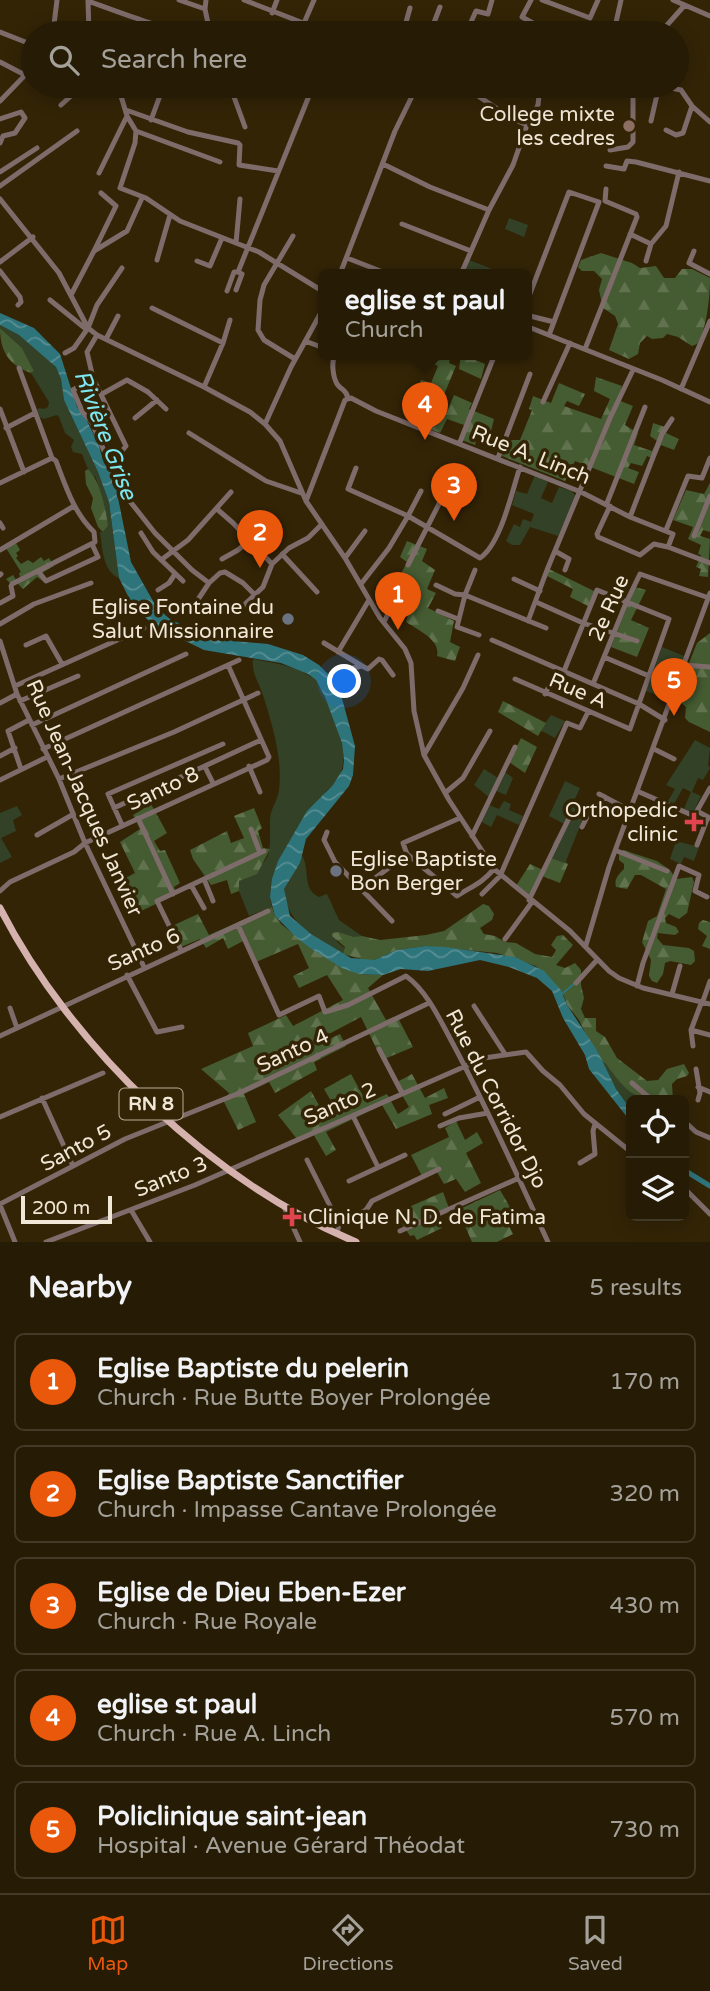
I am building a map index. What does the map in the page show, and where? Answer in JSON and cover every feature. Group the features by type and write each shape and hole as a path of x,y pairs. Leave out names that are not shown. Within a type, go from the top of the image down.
{"main road":[{"name":"RN 8","path":"0,910 30,961 63,1006 168,1122 229,1171 284,1207 356,1242"}],"street":[{"path":"54,21 57,0"},
{"path":"179,0 205,9"},
{"path":"206,0 208,21"},
{"path":"244,0 298,21"},
{"path":"272,13 277,0"},
{"path":"305,21 314,0"},
{"path":"471,21 476,11 488,14 492,0"},
{"path":"529,21 522,17 531,0"},
{"path":"542,0 590,18 598,0"},
{"path":"616,21 621,0"},
{"path":"673,0 710,16"},
{"path":"89,21 88,1 146,21"},
{"path":"434,21 440,6"},
{"path":"671,21 684,6"},
{"path":"406,21 410,8"},
{"path":"0,33 21,41"},
{"path":"0,62 21,73"},
{"path":"0,101 21,79"},
{"path":"61,105 69,98"},
{"path":"122,98 136,131 135,143 120,188 160,206 170,215 222,238 248,246 318,288"},
{"path":"150,120 158,98"},
{"path":"235,98 246,127"},
{"path":"227,291 234,272 238,272 308,98"},
{"path":"342,269 411,98"},
{"path":"481,98 527,125"},
{"path":"463,269 489,210 513,165 539,98"},
{"path":"610,150 628,147 633,142 633,98"},
{"path":"651,121 657,98"},
{"path":"686,98 710,122"},
{"path":"666,130 676,135 682,133 692,106"},
{"path":"0,119 21,112 25,118 15,133 3,136 0,143"},
{"path":"126,113 206,137 239,143 239,165 278,171"},
{"path":"99,173 126,113"},
{"path":"0,186 77,131"},
{"path":"136,131 220,162"},
{"path":"0,172 37,148"},
{"path":"606,166 624,169 628,161 710,181"},
{"path":"383,164 430,187 489,210"},
{"path":"646,261 651,244 666,226 679,172"},
{"path":"585,349 637,216 605,201 606,189"},
{"path":"532,291 569,191 599,202 549,335"},
{"path":"71,295 116,206 101,193"},
{"path":"94,251 127,231 142,198"},
{"path":"0,199 33,237 59,273 87,329"},
{"path":"236,243 240,199"},
{"path":"157,260 170,215"},
{"path":"402,224 471,251"},
{"path":"630,234 651,244"},
{"path":"293,236 264,285 258,330 264,340 295,359"},
{"path":"0,262 33,237"},
{"path":"197,261 210,266 222,238"},
{"path":"694,251 689,263 710,274"},
{"path":"347,258 375,269"},
{"path":"65,353 74,348 87,329 97,305 122,268"},
{"path":"0,271 20,297 21,302 18,305"},
{"path":"236,290 242,274 238,272"},
{"path":"50,300 97,335 204,387 250,412 265,424 279,441 301,493 410,659 416,720 424,755 494,870 586,945 609,971 637,986 710,1004"},
{"path":"152,308 223,344"},
{"path":"106,339 118,316"},
{"path":"532,316 554,322"},
{"path":"265,424 295,359 318,318"},
{"path":"204,387 223,344 230,320"},
{"path":"681,389 710,321"},
{"path":"532,328 710,402"},
{"path":"97,335 87,352 93,378 126,446 117,457 109,461"},
{"path":"305,341 318,346"},
{"path":"542,402 570,343"},
{"path":"306,501 348,398 345,389 337,383 333,360"},
{"path":"460,442 493,360"},
{"path":"19,368 52,458 56,461 82,521 94,532 93,543 98,556 46,581 38,572"},
{"path":"528,621 610,418 633,370"},
{"path":"498,458 530,374"},
{"path":"93,378 73,390 82,411 92,423 102,452 109,461 121,491 155,533 209,583"},
{"path":"102,394 127,380 166,409"},
{"name":"Rue A. Linch","path":"348,398 581,492 630,517 666,530"},
{"path":"135,418 156,400"},
{"path":"645,407 598,537 640,555 654,544 710,563"},
{"path":"0,409 24,472"},
{"path":"6,428 35,413"},
{"path":"630,517 663,434 672,419"},
{"path":"189,433 266,481 301,493"},
{"path":"0,483 52,458"},
{"path":"668,547 673,534 666,530 688,476 700,479 710,458"},
{"path":"356,468 348,489 408,516 480,558 491,547 520,467"},
{"path":"361,584 389,548 421,491"},
{"path":"161,560 188,540 231,492"},
{"path":"694,536 710,496"},
{"path":"408,565 442,498"},
{"path":"0,550 74,506"},
{"path":"217,509 272,564"},
{"path":"243,606 263,587 272,564 282,554 308,538 322,524"},
{"path":"345,558 365,531"},
{"path":"141,533 161,560 183,581"},
{"path":"222,559 250,540"},
{"path":"0,603 13,596 12,584 93,543"},
{"path":"555,551 569,559 565,570"},
{"path":"282,554 317,592"},
{"path":"475,570 465,595 458,628 479,635"},
{"path":"193,607 209,583 225,572 243,583 255,595"},
{"name":"2e Rue","path":"593,684 639,576 643,573 709,596"},
{"path":"158,590 176,574"},
{"path":"514,579 540,591"},
{"path":"0,624 34,604 90,583"},
{"path":"384,622 403,583"},
{"path":"436,586 546,628"},
{"path":"545,694 561,670 597,590 668,619 639,704"},
{"path":"586,945 608,871 709,596"},
{"path":"338,652 369,600"},
{"path":"536,602 583,623 637,641"},
{"path":"438,611 458,619"},
{"path":"15,686 144,628"},
{"path":"26,645 46,636 62,664"},
{"name":"Rue Jean-Jacques Janvier","path":"0,640 20,701 59,779 72,815 144,967"},
{"path":"492,640 639,704 665,720"},
{"path":"324,643 368,668 379,659 382,660 393,675"},
{"path":"21,769 8,731 187,654"},
{"path":"424,755 463,688 478,655"},
{"path":"604,657 649,676"},
{"path":"43,749 239,660"},
{"path":"114,808 261,740 228,665"},
{"path":"684,665 710,667"},
{"path":"353,668 362,666"},
{"path":"20,701 78,676"},
{"name":"Rue A","path":"515,679 630,729 639,704"},
{"path":"59,779 174,732 258,692"},
{"path":"0,703 17,694"},
{"path":"482,894 499,876 567,723 580,727 588,712"},
{"path":"445,793 463,778 490,731"},
{"name":"Santo 8","path":"0,891 10,882 74,852 85,843 268,758 261,740"},
{"path":"122,825 108,794 223,744"},
{"path":"472,836 515,747"},
{"path":"0,756 15,748"},
{"path":"654,749 674,760"},
{"path":"0,780 47,757"},
{"path":"249,766 260,792"},
{"path":"205,767 213,783"},
{"path":"637,791 694,816 710,788"},
{"path":"582,827 602,795 631,811"},
{"path":"697,811 709,818 697,845"},
{"path":"37,835 72,815"},
{"path":"505,939 531,901 570,816"},
{"path":"138,818 173,894"},
{"path":"460,818 403,843 407,854 458,896 469,887 479,885 494,870"},
{"path":"181,950 156,902 262,852 251,829"},
{"path":"327,832 324,841 332,857 392,921"},
{"path":"617,850 667,871"},
{"path":"362,888 407,854"},
{"path":"637,986 679,866 699,875 695,891 707,897"},
{"path":"204,879 213,901"},
{"path":"191,885 204,908"},
{"name":"Santo 6","path":"0,1036 268,911"},
{"name":"Rue du Corridor Djo","path":"237,925 279,1015 319,996 326,1012 406,976 414,982 465,1066 548,1242"},
{"path":"576,983 597,960"},
{"path":"672,994 680,966"},
{"path":"127,975 157,1032 182,1027"},
{"path":"692,1046 691,1030 710,981"},
{"name":"Santo 4","path":"168,1122 258,1085 429,1003"},
{"path":"474,1006 505,1054 526,1052 543,1071 560,1084 595,1124 626,1148"},
{"path":"10,1008 17,1028"},
{"path":"691,1030 710,1034"},
{"path":"379,1049 402,1093"},
{"name":"Santo 2","path":"229,1171 465,1066 484,1058 505,1054"},
{"path":"696,1069 698,1100"},
{"path":"0,1117 103,1073"},
{"path":"632,1083 646,1095"},
{"path":"698,1087 710,1092"},
{"path":"446,1114 480,1097"},
{"path":"42,1098 73,1166"},
{"path":"440,1126 459,1118 488,1113"},
{"path":"353,1116 378,1167"},
{"name":"Santo 5","path":"0,1205 125,1139 168,1122"},
{"path":"580,1163 595,1154 595,1124"},
{"path":"689,1126 710,1138"},
{"path":"349,1181 405,1155"},
{"path":"307,1160 339,1224 337,1234"},
{"path":"339,1224 366,1210 372,1201 387,1192 439,1169"},
{"name":"Santo 3","path":"46,1242 229,1171"},
{"path":"400,1231 519,1178"},
{"path":"689,1193 710,1214"},
{"path":"0,1205 15,1242"},
{"path":"284,1207 300,1242"},
{"path":"131,1210 150,1242"}],"green space":[{"path":"509,218 528,225 524,237 505,229"},
{"path":"601,253 640,268 656,266 664,278 675,278 682,269 692,269 710,278 706,322 697,344 692,346 667,334 663,338 652,339 647,336 640,343 638,354 629,359 609,350 618,324 615,316 603,308 599,290 602,279 594,271 582,271 578,267 581,260"},
{"path":"469,260 492,269 465,269"},
{"path":"0,325 19,335 56,366 64,400 109,502 119,578 106,565 103,552 100,532 108,526 96,478 88,469 82,454 73,452 71,447 74,440 65,433 59,417 40,417 37,410 48,407 49,402 31,373 34,371 22,348"},
{"path":"0,328 22,348 34,371 31,373 24,370 8,357 2,344"},
{"path":"425,360 450,360 449,363 456,366 438,409 446,414 454,395 472,403 469,409 494,419 490,435 479,431 475,445 459,439 464,425 447,419 440,433 424,427 429,410 413,404 421,380 431,383 438,366"},
{"path":"460,360 476,360 485,364 481,379 459,369"},
{"path":"596,377 622,386 618,400 633,406 625,425 638,433 634,445 652,451 657,441 650,436 653,423 668,428 666,433 679,439 674,450 661,445 654,459 647,456 642,466 631,463 628,468 639,472 634,484 575,461 565,481 502,456 508,440 520,440 532,410 529,409 533,396 551,403 559,383 585,394 579,406 567,401 564,406 601,419 610,399 594,391"},
{"path":"88,469 96,480 104,504 108,526 103,532 98,527 91,508 93,498 86,484 85,471"},
{"path":"535,475 548,482 541,498 552,503 559,487 572,491 576,497 558,536 530,527 520,545 512,545 506,541 514,524 520,527 523,519 531,522 534,514 512,505 516,491 527,494"},
{"path":"710,483 710,532 703,530 700,536 710,539 708,577 699,576 701,569 696,567 701,555 698,554 701,545 688,539 693,527 673,520 686,490 704,494"},
{"path":"407,541 427,549 422,561 435,570 427,589 436,593 428,608 454,621 450,642 460,647 455,661 437,656 436,645 432,640 406,622 411,606 390,596 407,562 400,557"},
{"path":"16,543 20,550 16,553 16,558 21,564 28,560 33,563 41,557 44,561 49,558 54,566 43,572 44,582 37,577 23,589 17,583 13,586 6,579 13,575 16,580 20,577 21,572 6,548"},
{"path":"549,569 594,591 588,606 570,597 573,589 547,576"},
{"path":"635,587 646,590 631,620 649,628 637,657 611,647"},
{"path":"710,633 710,732 689,722 685,718 686,707 675,698 697,643"},
{"path":"662,647 684,656 669,700 646,691"},
{"path":"253,659 294,668 316,680 336,722 343,753 337,780 326,791 270,897 272,907 249,916 239,891 239,881 258,868 267,857 270,816 278,794 280,778 276,742 254,673"},
{"path":"503,701 546,723 538,736 498,712"},
{"path":"551,715 565,721 555,738 540,730"},
{"path":"521,738 537,747 525,773 509,762"},
{"path":"695,740 710,748 710,768 703,780 698,778 692,792 701,796 693,813 684,809 691,792 683,788 674,804 668,801 675,789 666,785"},
{"path":"484,769 498,778 490,798 474,785"},
{"path":"505,772 513,778 506,795 496,791"},
{"path":"565,781 580,788 575,799 588,806 566,861 568,864 551,858 553,843 564,824 549,816"},
{"path":"504,801 511,804 509,810 523,816 519,825 497,815 491,827 480,821 489,805 499,809"},
{"path":"151,804 167,833 154,841 160,851 165,850 180,883 174,887 177,894 139,912 122,880 135,873 120,842 140,829 133,815"},
{"path":"17,806 22,815 13,820 16,831 1,838 12,857 0,863 0,813"},
{"path":"254,808 262,828 258,831 263,848 270,849 257,874 239,881 239,891 231,894 227,880 211,885 190,850 227,831 231,843 244,838 234,816"},
{"path":"676,841 699,847 694,861 684,857 681,864 670,859"},
{"path":"623,850 657,861 670,870 676,879 692,877 694,882 687,913 679,919 669,914 665,918 666,923 676,927 679,932 675,935 658,933 657,938 663,945 694,951 695,961 691,965 670,961 665,963 663,974 657,983 649,976 651,960 642,942 648,921 657,916 666,889 641,875 635,875 627,889 616,887 617,877 624,869 624,864 619,860"},
{"path":"301,854 306,865 310,889 319,897 327,894 339,920 362,936 357,938 336,932 337,942 346,949 343,954 304,929 290,912 284,889 300,863"},
{"path":"551,858 568,864 560,883 542,876 530,896 516,886 530,864 545,871"},
{"path":"483,904 489,906 494,914 492,920 480,928 484,934 516,943 535,954 552,957 556,950 551,945 557,936 563,935 573,945 556,965 565,968 575,963 581,970 584,998 581,1009 585,1018 596,1018 596,1031 605,1037 617,1058 647,1081 658,1080 667,1069 684,1064 689,1073 672,1084 673,1095 632,1093 601,1061 564,996 536,966 497,953 425,946 397,950 374,960 365,960 343,954 345,947 332,936 332,933 338,932 380,940 444,931"},
{"path":"272,907 281,924 311,948 359,974 383,975 368,988 386,1020 397,1016 413,1047 382,1060 361,1017 327,1035 329,1039 340,1034 346,1046 314,1062 317,1070 275,1093 269,1082 244,1094 256,1122 238,1130 224,1102 229,1093 201,1069 253,1046 248,1033 286,1015 293,1026 343,1000 327,975 299,988 293,976 309,968 298,944 256,962 245,940 228,949 223,938 206,948 200,939 181,947 172,926 198,914 209,935"},
{"path":"703,920 710,922 710,949 702,946 707,936 698,929"},
{"path":"603,1060 636,1095 626,1095 626,1103 618,1093 601,1061"},
{"path":"351,1074 367,1103 387,1094 398,1114 409,1107 395,1083 412,1074 425,1098 444,1088 448,1098 429,1105 432,1114 396,1129 382,1105 326,1132 336,1150 326,1156 312,1132 297,1139 278,1115 311,1091 324,1114 334,1106 324,1089"},
{"path":"456,1121 465,1140 477,1132 483,1143 466,1153 481,1183 465,1192 456,1179 444,1184 437,1172 423,1178 411,1155 449,1137 445,1128"},
{"path":"500,1190 517,1219 509,1226 513,1234 497,1242 472,1242 458,1210"},
{"path":"443,1192 450,1211 436,1217 442,1228 417,1240 414,1235 410,1236 395,1213"}],"water":[{"path":"0,313 34,328 60,354 77,407 85,417 104,463 114,478 131,562 157,608 171,620 205,634 233,641 268,644 303,655 319,665 338,684 355,746 353,775 349,786 306,839 300,863 284,889 290,916 311,934 351,958 374,960 397,950 425,946 445,947 515,957 544,971 561,990 567,1005 598,1052 626,1103 626,1116 589,1069 585,1055 563,1018 552,991 537,978 480,960 428,971 401,969 383,975 359,974 342,968 310,948 275,916 270,897 278,861 307,811 333,785 343,769 342,743 325,697 316,680 308,674 281,663 204,650 153,625 132,604 119,578 109,502 64,400 56,367 19,335 0,325"}],"waterway":[{"path":"563,993 575,983"},
{"name":"Rivière Grise","path":"689,1173 710,1186"}],"place":[{"name":"College mixte les cedres","path":"629,126"},
{"name":"eglise st paul","path":"425,440"},
{"name":"Eglise de Dieu Eben-Ezer","path":"454,521"},
{"name":"Eglise Baptiste Sanctifier","path":"260,568"},
{"name":"Eglise Fontaine du Salut Missionnaire","path":"288,619"},
{"name":"Eglise Baptiste du pelerin","path":"398,630"},
{"name":"Policlinique saint-jean","path":"674,716"},
{"name":"Orthopedic clinic","path":"694,822"},
{"name":"Eglise Baptiste Bon Berger","path":"336,871"},
{"name":"Clinique N. D. de Fatima","path":"292,1217"}]}
